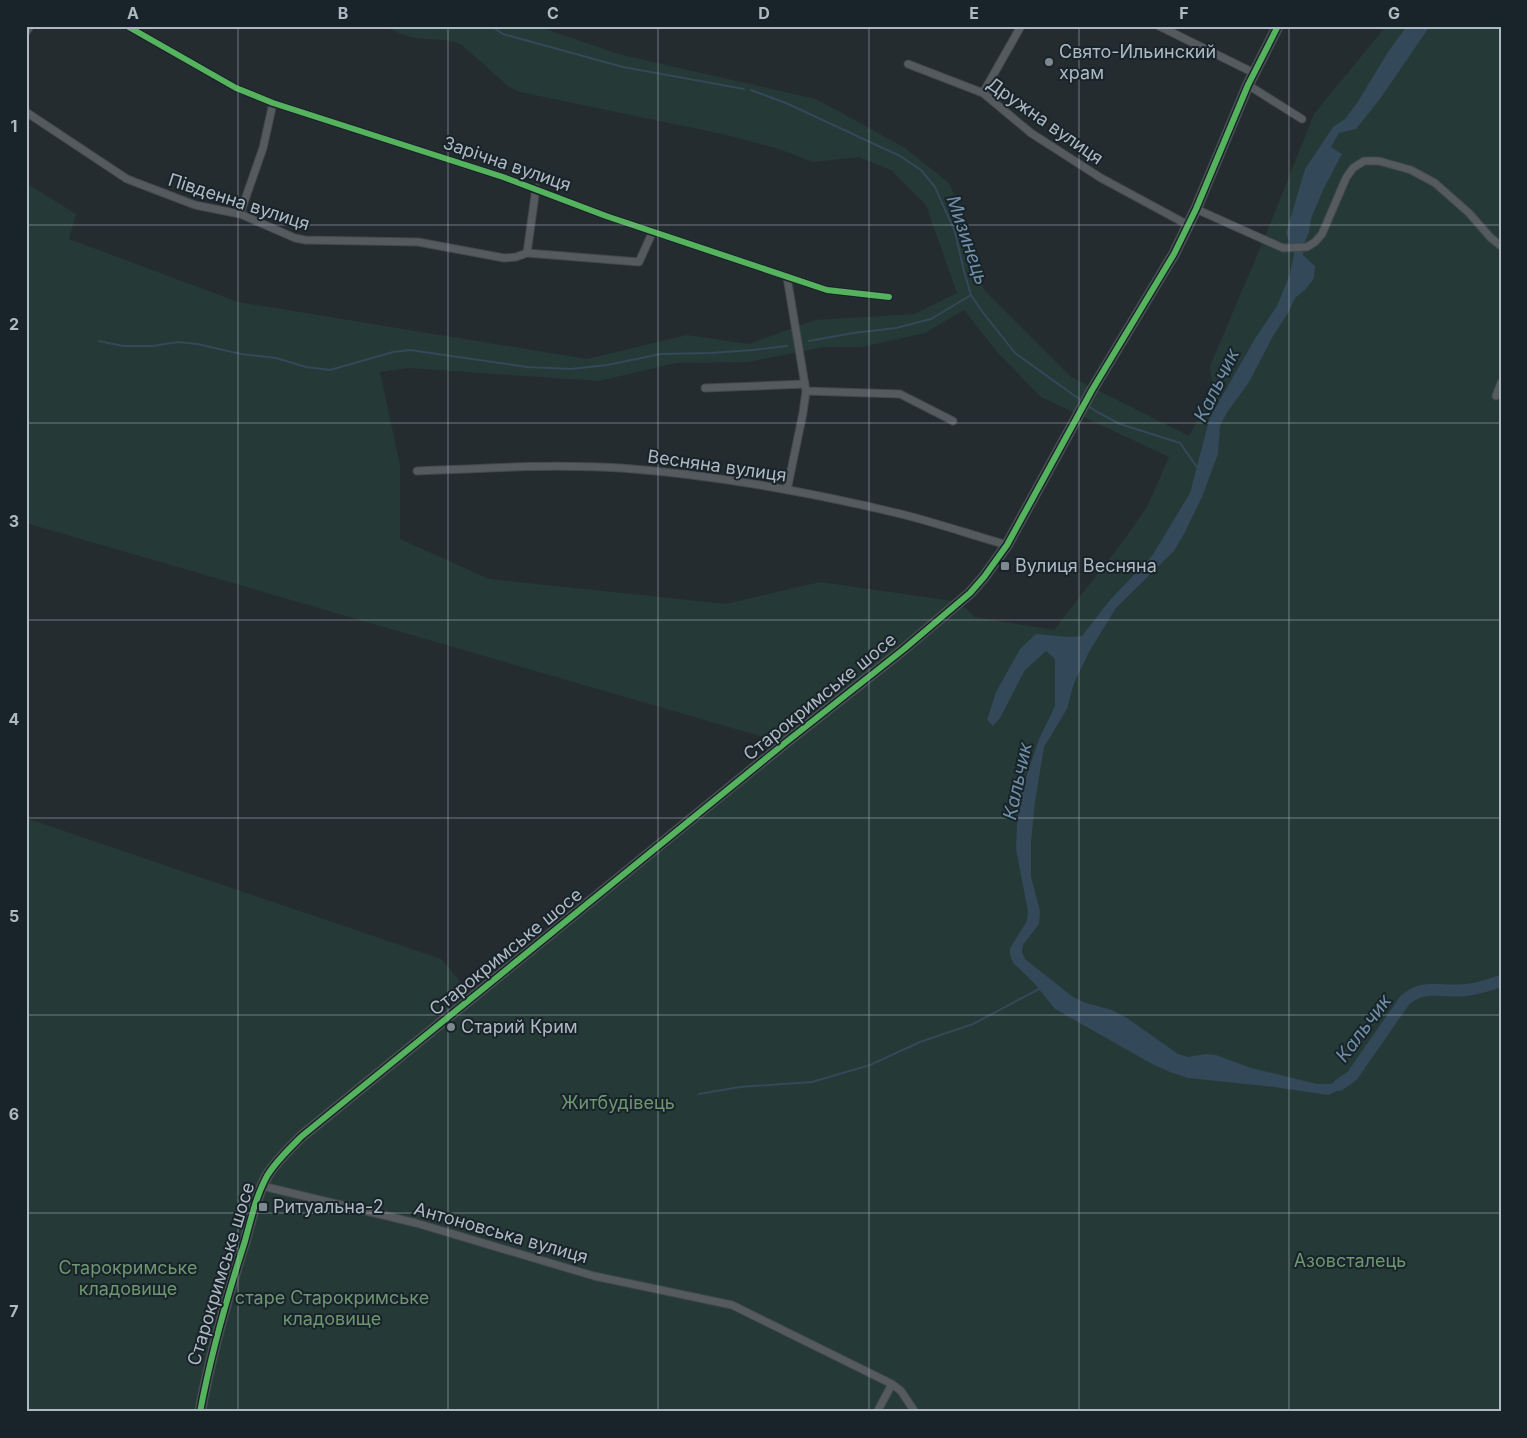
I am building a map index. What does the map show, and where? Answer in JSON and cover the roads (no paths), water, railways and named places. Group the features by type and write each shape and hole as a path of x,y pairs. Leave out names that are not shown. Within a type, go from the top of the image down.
{"street":[{"path":"26,32 30,26"},
{"name":"Зарічна вулиця","path":"127,26 236,88 273,103 536,188 606,216 827,290 889,297"},
{"path":"982,93 1020,26"},
{"path":"1159,26 1254,73"},
{"name":"Старокримське шосе","path":"200,1412 230,1290 254,1207 262,1186 278,1161 302,1136 904,649 960,602 984,577 1007,545 1078,414 1163,273 1196,209 1248,85 1278,26"},
{"name":"Дружна вулиця","path":"908,64 982,93 1018,125 1100,178 1188,225"},
{"path":"1248,85 1302,119"},
{"path":"240,214 262,148 273,103"},
{"name":"Південна вулиця","path":"26,112 127,179 195,205 240,214 295,238 305,240 408,241 504,258 516,257 527,253 639,262 653,232"},
{"path":"1196,209 1283,248 1307,247 1322,234 1346,178 1353,168 1364,161 1379,161 1411,170 1435,183 1501,246"},
{"path":"527,253 536,188"},
{"path":"787,276 805,387 804,413 787,490"},
{"path":"1496,396 1501,383"},
{"path":"705,388 805,387 900,394 953,422"},
{"name":"Весняна вулиця","path":"417,471 536,466 621,468 703,476 787,490 902,514 1007,545"},
{"name":"Антоновська вулиця","path":"262,1186 416,1223 594,1276 732,1305 892,1384"},
{"path":"877,1412 892,1384 901,1391 915,1412"}],"water":[{"path":"1407,26 1430,26 1380,99 1356,129 1339,133 1331,147 1342,154 1323,190 1311,219 1309,232 1304,244 1303,255 1315,266 1314,278 1306,289 1295,298 1249,382 1226,414 1220,426 1218,454 1202,497 1184,534 1174,551 1116,608 1089,652 1074,683 1067,709 1044,747 1031,842 1031,877 1040,911 1039,924 1023,945 1022,952 1025,959 1073,997 1086,1003 1112,1010 1127,1018 1178,1054 1188,1057 1206,1054 1216,1055 1251,1068 1317,1084 1330,1084 1352,1076 1337,1091 1328,1095 1188,1078 1152,1064 1055,1009 1034,983 1013,963 1010,948 1027,921 1028,912 1016,849 1021,795 1039,739 1055,706 1055,659 1046,651 1025,670 1000,718 993,726 987,720 996,692 1020,649 1036,634 1068,637 1082,636 1110,600 1152,556 1190,493 1210,417 1256,337 1277,306 1290,274 1294,254 1286,233 1305,169 1333,127 1345,119 1357,103 1388,52"}],"waterway":[{"name":"Мизинець","path":"412,26 421,26"},
{"name":"Мизинець","path":"491,26 503,34 623,67 744,89"},
{"name":"Мизинець","path":"751,90 786,103 900,156 921,170 935,187 955,232 971,295 981,310 1015,353 1082,401"},
{"path":"809,341 896,328 931,319 971,295"},
{"path":"99,341 123,346 153,346 178,342 197,344 241,354 276,358 306,367 330,370 393,352 410,350 527,367 571,369 607,365 661,354 710,353 787,346"},
{"name":"Мизинець","path":"1088,406 1120,424 1180,443 1199,470"},
{"name":"Кальчик","path":"1339,1085 1352,1076 1405,1000 1412,995 1427,990 1458,991 1484,987 1501,981"},
{"path":"699,1094 740,1087 812,1082 870,1065 920,1042 973,1024 1041,988"}],"place":[{"name":"Свято-Ильинский храм","path":"1049,62"},
{"name":"Вулиця Весняна","path":"1005,566"},
{"name":"Старий Крим","path":"451,1027"},
{"name":"Ритуальна-2","path":"263,1207"}],"park label":[{"name":"Житбудівець","path":"618,1103"},
{"name":"Азовсталець","path":"1350,1261"},
{"name":"Старокримське кладовище","path":"128,1278"},
{"name":"старе Старокримське кладовище","path":"332,1308"}]}
